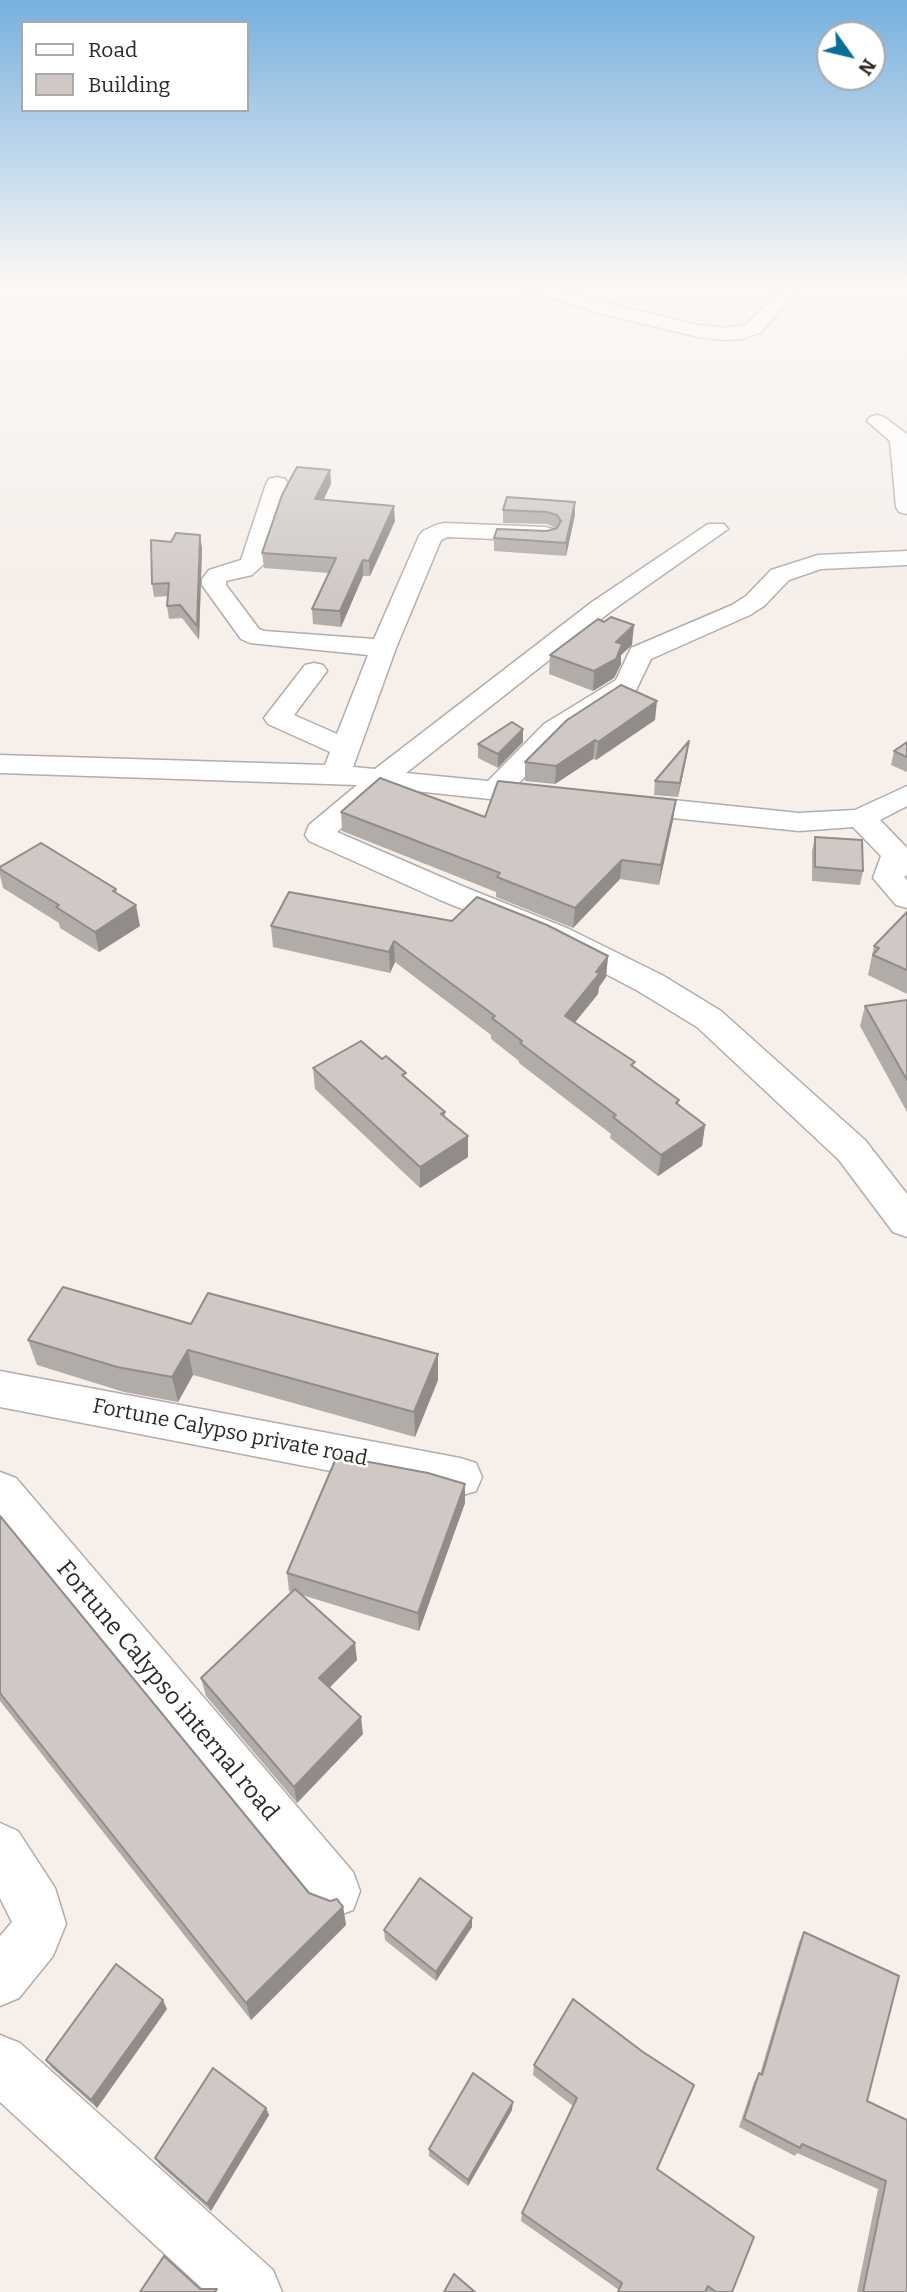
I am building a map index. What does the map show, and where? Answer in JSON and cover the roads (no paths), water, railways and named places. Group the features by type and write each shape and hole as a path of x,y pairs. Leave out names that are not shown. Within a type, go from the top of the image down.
{"street":[{"path":"877,421 900,439 907,507"},
{"path":"277,484 252,564 243,570 218,575 214,579 214,585 250,634 259,638 383,648"},
{"path":"716,528 601,607 383,777 320,831 320,835 451,893 558,936 650,983 709,1019 852,1150 907,1222"},
{"path":"341,761 383,648 435,533 444,530 546,534"},
{"path":"496,790 554,730 626,684 640,654 741,610 780,575 818,562 907,558"},
{"path":"314,671 278,718 341,761 383,777 799,822 861,818 907,795"},
{"path":"0,764 341,761"},
{"path":"861,818 886,841 902,861 888,878 907,898"},
{"name":"Fortune Calypso private road","path":"0,1389 460,1477"},
{"name":"Fortune Calypso internal road","path":"0,1492 334,1891"},
{"path":"0,1849 36,1907 39,1924 34,1937 0,1979"},
{"path":"0,2063 251,2292"}]}
